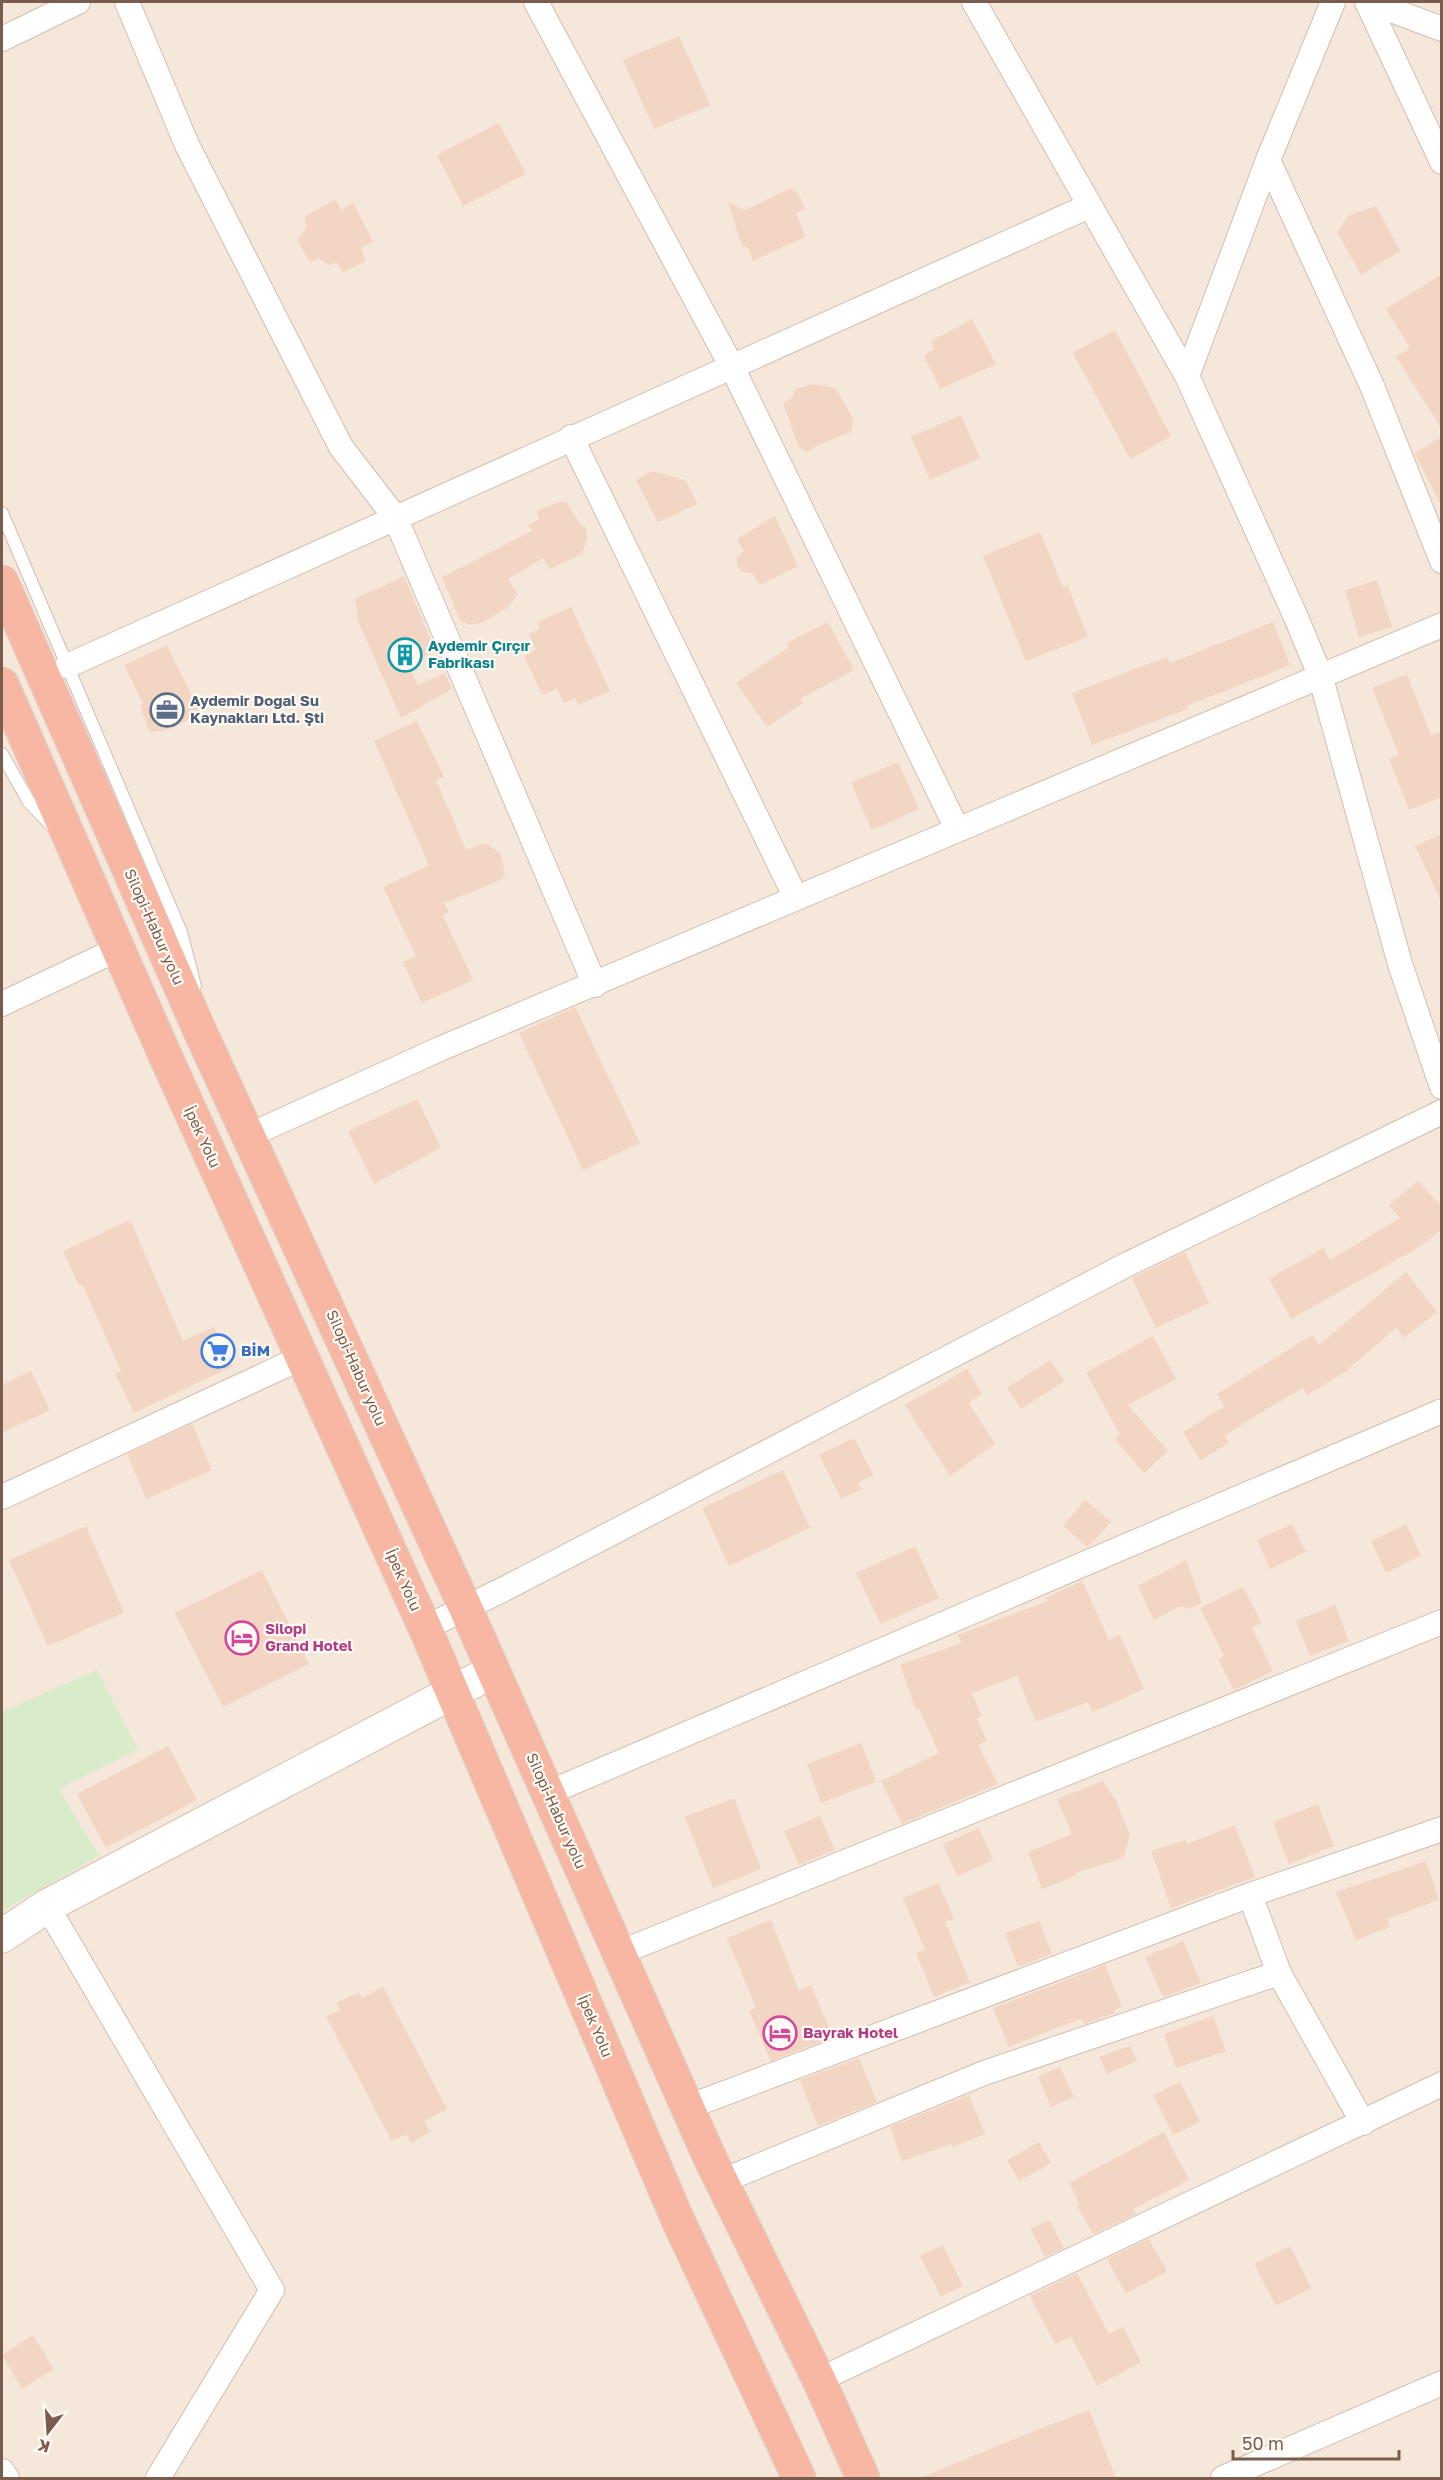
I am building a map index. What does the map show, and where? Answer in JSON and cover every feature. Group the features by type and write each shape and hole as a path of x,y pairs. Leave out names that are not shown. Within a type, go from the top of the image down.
{"highway":[{"name":"Silopi-Habur yolu","path":"2,582 199,1029 250,1135 466,1609 715,2168 819,2380 863,2478"},
{"name":"İpek Yolu","path":"2,684 118,949 425,1628 677,2218 799,2478"}],"street":[{"path":"2,39 78,2"},
{"path":"127,2 187,146 335,437 395,517 595,985"},
{"path":"536,2 732,367 957,829"},
{"path":"974,2 1186,376 1320,675 1400,964 1442,1087"},
{"path":"1186,376 1268,160 1333,2"},
{"path":"1369,2 1442,29"},
{"path":"1369,2 1442,162"},
{"path":"1268,160 1372,386 1442,561"},
{"path":"67,666 571,437 1089,206"},
{"path":"571,437 796,898"},
{"path":"250,1135 442,1048 1442,625"},
{"path":"2,1004 118,949"},
{"path":"425,1628 466,1609 1128,1264 1442,1112"},
{"path":"2,1497 303,1357"},
{"path":"548,1793 1442,1411"},
{"path":"619,1953 1442,1622"},
{"path":"2,1936 47,1906 493,1671"},
{"path":"688,2107 1250,1895 1442,1830"},
{"path":"1250,1895 1279,1973 1364,2123"},
{"path":"47,1906 272,2290 158,2478"},
{"path":"715,2168 984,2073 1279,1973"},
{"path":"819,2380 1442,2084"},
{"path":"1223,2478 1442,2383"},
{"path":"2,2471 7,2478"}],"lane":[{"path":"2,513 181,932 196,996 199,1029"},
{"path":"2,754 29,802 70,840"}],"shaded area":[{"path":"2,2 1441,2 1441,2478 2,2478"}],"green space":[{"path":"97,1670 138,1749 59,1789 99,1856 2,1911 2,1712"}],"building":[{"path":"679,36 710,105 654,129 623,60"},
{"path":"499,123 526,174 463,206 437,155"},
{"path":"791,188 798,193 805,208 796,213 805,237 753,261 748,248 742,246 728,202 745,210"},
{"path":"335,199 341,210 353,203 373,241 361,248 366,261 343,272 336,262 329,265 318,258 310,262 297,240 306,229 305,217"},
{"path":"1376,206 1400,251 1361,275 1337,232 1349,215"},
{"path":"1442,274 1442,429 1396,357 1410,348 1386,309"},
{"path":"972,319 996,364 940,389 924,356 934,349 931,341"},
{"path":"1115,330 1171,436 1130,459 1073,353"},
{"path":"814,384 836,388 853,419 851,432 818,445 807,452 798,446 783,403 793,397 795,389"},
{"path":"961,415 980,458 930,480 911,437"},
{"path":"1442,437 1442,506 1414,453"},
{"path":"652,471 685,480 698,504 658,522 636,480"},
{"path":"559,502 566,502 580,524 586,528 587,540 582,554 550,569 543,558 508,579 518,595 507,608 483,622 470,625 460,621 442,577 532,531 528,525 539,519 537,511"},
{"path":"775,516 798,566 760,585 752,573 742,572 737,565 737,557 744,551 737,539"},
{"path":"1040,532 1063,587 1068,586 1088,637 1026,661 983,556"},
{"name":"Aydemir Çırçır Fabrikası","path":"404,576 435,650 408,666 418,685 445,673 452,689 401,718 358,621 355,599"},
{"path":"1377,580 1392,627 1359,637 1345,590"},
{"path":"571,607 610,691 578,705 575,698 564,703 557,689 542,695 524,656 536,650 529,634 540,629 537,622"},
{"path":"828,622 854,670 800,699 803,703 767,727 736,683 789,647 787,643"},
{"path":"1273,622 1290,665 1187,706 1188,709 1092,745 1072,693 1167,657 1170,663"},
{"path":"167,645 199,710 186,721 168,730 150,732 140,706 143,704 124,665"},
{"path":"1407,674 1431,735 1442,731 1442,797 1409,810 1389,759 1399,755 1372,688"},
{"path":"417,721 444,777 436,780 466,850 486,843 501,854 505,875 501,880 444,903 449,912 443,915 473,980 422,1003 403,962 416,956 383,887 429,865 374,741"},
{"path":"898,762 919,809 872,830 851,783"},
{"path":"1442,834 1442,903 1415,846"},
{"path":"575,1007 640,1143 583,1170 519,1033"},
{"path":"417,1099 441,1148 374,1184 348,1131"},
{"path":"1418,1181 1442,1207 1442,1229 1423,1245 1291,1319 1269,1279 1323,1248 1330,1260 1400,1218 1389,1205"},
{"path":"130,1220 183,1341 214,1327 233,1366 134,1413 115,1373 121,1371 82,1284 79,1285 63,1251"},
{"path":"1185,1252 1209,1303 1156,1328 1132,1278"},
{"path":"1406,1272 1437,1312 1404,1338 1396,1328 1345,1372 1307,1395 1303,1388 1258,1414 1225,1436 1229,1443 1200,1460 1183,1432 1225,1406 1217,1394 1312,1335 1319,1345"},
{"path":"1153,1336 1176,1379 1128,1405 1168,1451 1144,1473 1115,1439 1120,1435 1086,1372"},
{"path":"1050,1360 1065,1381 1021,1409 1007,1388"},
{"path":"967,1369 982,1394 969,1403 995,1444 950,1476 905,1405"},
{"path":"31,1371 50,1410 2,1433 2,1385"},
{"path":"192,1424 212,1470 146,1499 127,1454"},
{"path":"854,1438 873,1475 858,1483 862,1489 841,1499 819,1455"},
{"path":"783,1470 810,1528 729,1566 702,1508"},
{"path":"1085,1500 1111,1522 1088,1547 1063,1526"},
{"path":"1292,1524 1306,1552 1270,1569 1257,1540"},
{"path":"1406,1524 1421,1556 1386,1573 1371,1541"},
{"path":"86,1526 124,1613 48,1646 9,1560"},
{"path":"915,1546 939,1598 881,1624 856,1573"},
{"path":"1186,1560 1202,1603 1189,1609 1181,1606 1154,1620 1138,1586"},
{"name":"Silopi Grand Hotel","path":"262,1570 309,1664 223,1707 175,1613"},
{"path":"1082,1581 1109,1640 1120,1635 1144,1689 1093,1712 1088,1702 1036,1722 1017,1676 972,1693 982,1716 977,1719 987,1741 978,1745 998,1784 902,1824 881,1781 939,1753 919,1709 916,1710 900,1665 961,1643 958,1635 1047,1601 1045,1598"},
{"path":"1243,1587 1262,1623 1252,1628 1273,1671 1234,1690 1218,1659 1224,1656 1200,1608"},
{"path":"1335,1605 1349,1641 1310,1656 1296,1621"},
{"path":"861,1743 876,1782 821,1803 807,1764"},
{"path":"168,1746 197,1800 106,1848 77,1794"},
{"path":"1103,1781 1115,1799 1130,1835 1123,1858 1076,1873 1077,1875 1042,1889 1028,1852 1072,1834 1057,1799"},
{"path":"734,1798 761,1869 713,1888 685,1817"},
{"path":"1318,1804 1334,1846 1289,1864 1273,1822"},
{"path":"820,1816 835,1850 799,1865 784,1831"},
{"path":"1235,1825 1255,1877 1171,1908 1151,1851 1185,1840 1187,1844"},
{"path":"979,1828 993,1860 957,1876 943,1844"},
{"path":"1426,1861 1439,1900 1387,1919 1390,1927 1356,1940 1336,1892"},
{"path":"938,1883 954,1919 945,1922 970,1982 934,1997 916,1953 925,1950 903,1898"},
{"path":"771,1920 799,1990 811,1985 833,2037 771,2061 749,2011 756,2008 727,1938"},
{"path":"1039,1921 1052,1954 1018,1967 1005,1933"},
{"path":"1183,1941 1201,1983 1163,1997 1145,1957"},
{"path":"1105,1965 1122,2007 1114,2010 1115,2013 1085,2024 1080,2019 1009,2047 993,2008"},
{"path":"383,1987 447,2109 424,2121 430,2132 411,2143 406,2134 392,2141 326,2017 340,2010 336,2003 359,1992 362,1998"},
{"path":"1213,2016 1226,2051 1176,2068 1164,2034"},
{"path":"1130,2046 1137,2061 1107,2074 1099,2057"},
{"path":"859,2058 877,2102 818,2126 800,2080"},
{"path":"1060,2067 1074,2097 1051,2107 1038,2076"},
{"path":"1180,2082 1200,2122 1173,2135 1153,2095"},
{"path":"969,2095 985,2134 953,2147 952,2144 902,2161 890,2127"},
{"path":"1164,2132 1189,2180 1133,2209 1136,2214 1093,2234 1077,2206 1080,2205 1069,2183"},
{"path":"1039,2142 1051,2163 1019,2181 1007,2160"},
{"path":"1049,2220 1064,2248 1045,2257 1031,2229"},
{"path":"1149,2239 1167,2271 1126,2294 1107,2259"},
{"path":"943,2245 963,2286 941,2296 920,2256"},
{"path":"1290,2246 1311,2288 1276,2306 1254,2264"},
{"path":"1077,2273 1109,2334 1123,2327 1141,2362 1097,2386 1071,2336 1055,2344 1030,2296"},
{"path":"33,2335 54,2369 22,2389 2,2355"},
{"path":"1089,2410 1116,2478 920,2478 1014,2439"}],"place":[{"name":"Aydemir Çırçır Fabrikası","path":"405,655"},
{"name":"Aydemir Doğal Su Kaynakları Ltd. Şti","path":"167,710"},
{"name":"BİM","path":"218,1351"},
{"name":"Silopi Grand Hotel","path":"242,1638"},
{"name":"Bayrak Hotel","path":"780,2033"}]}
